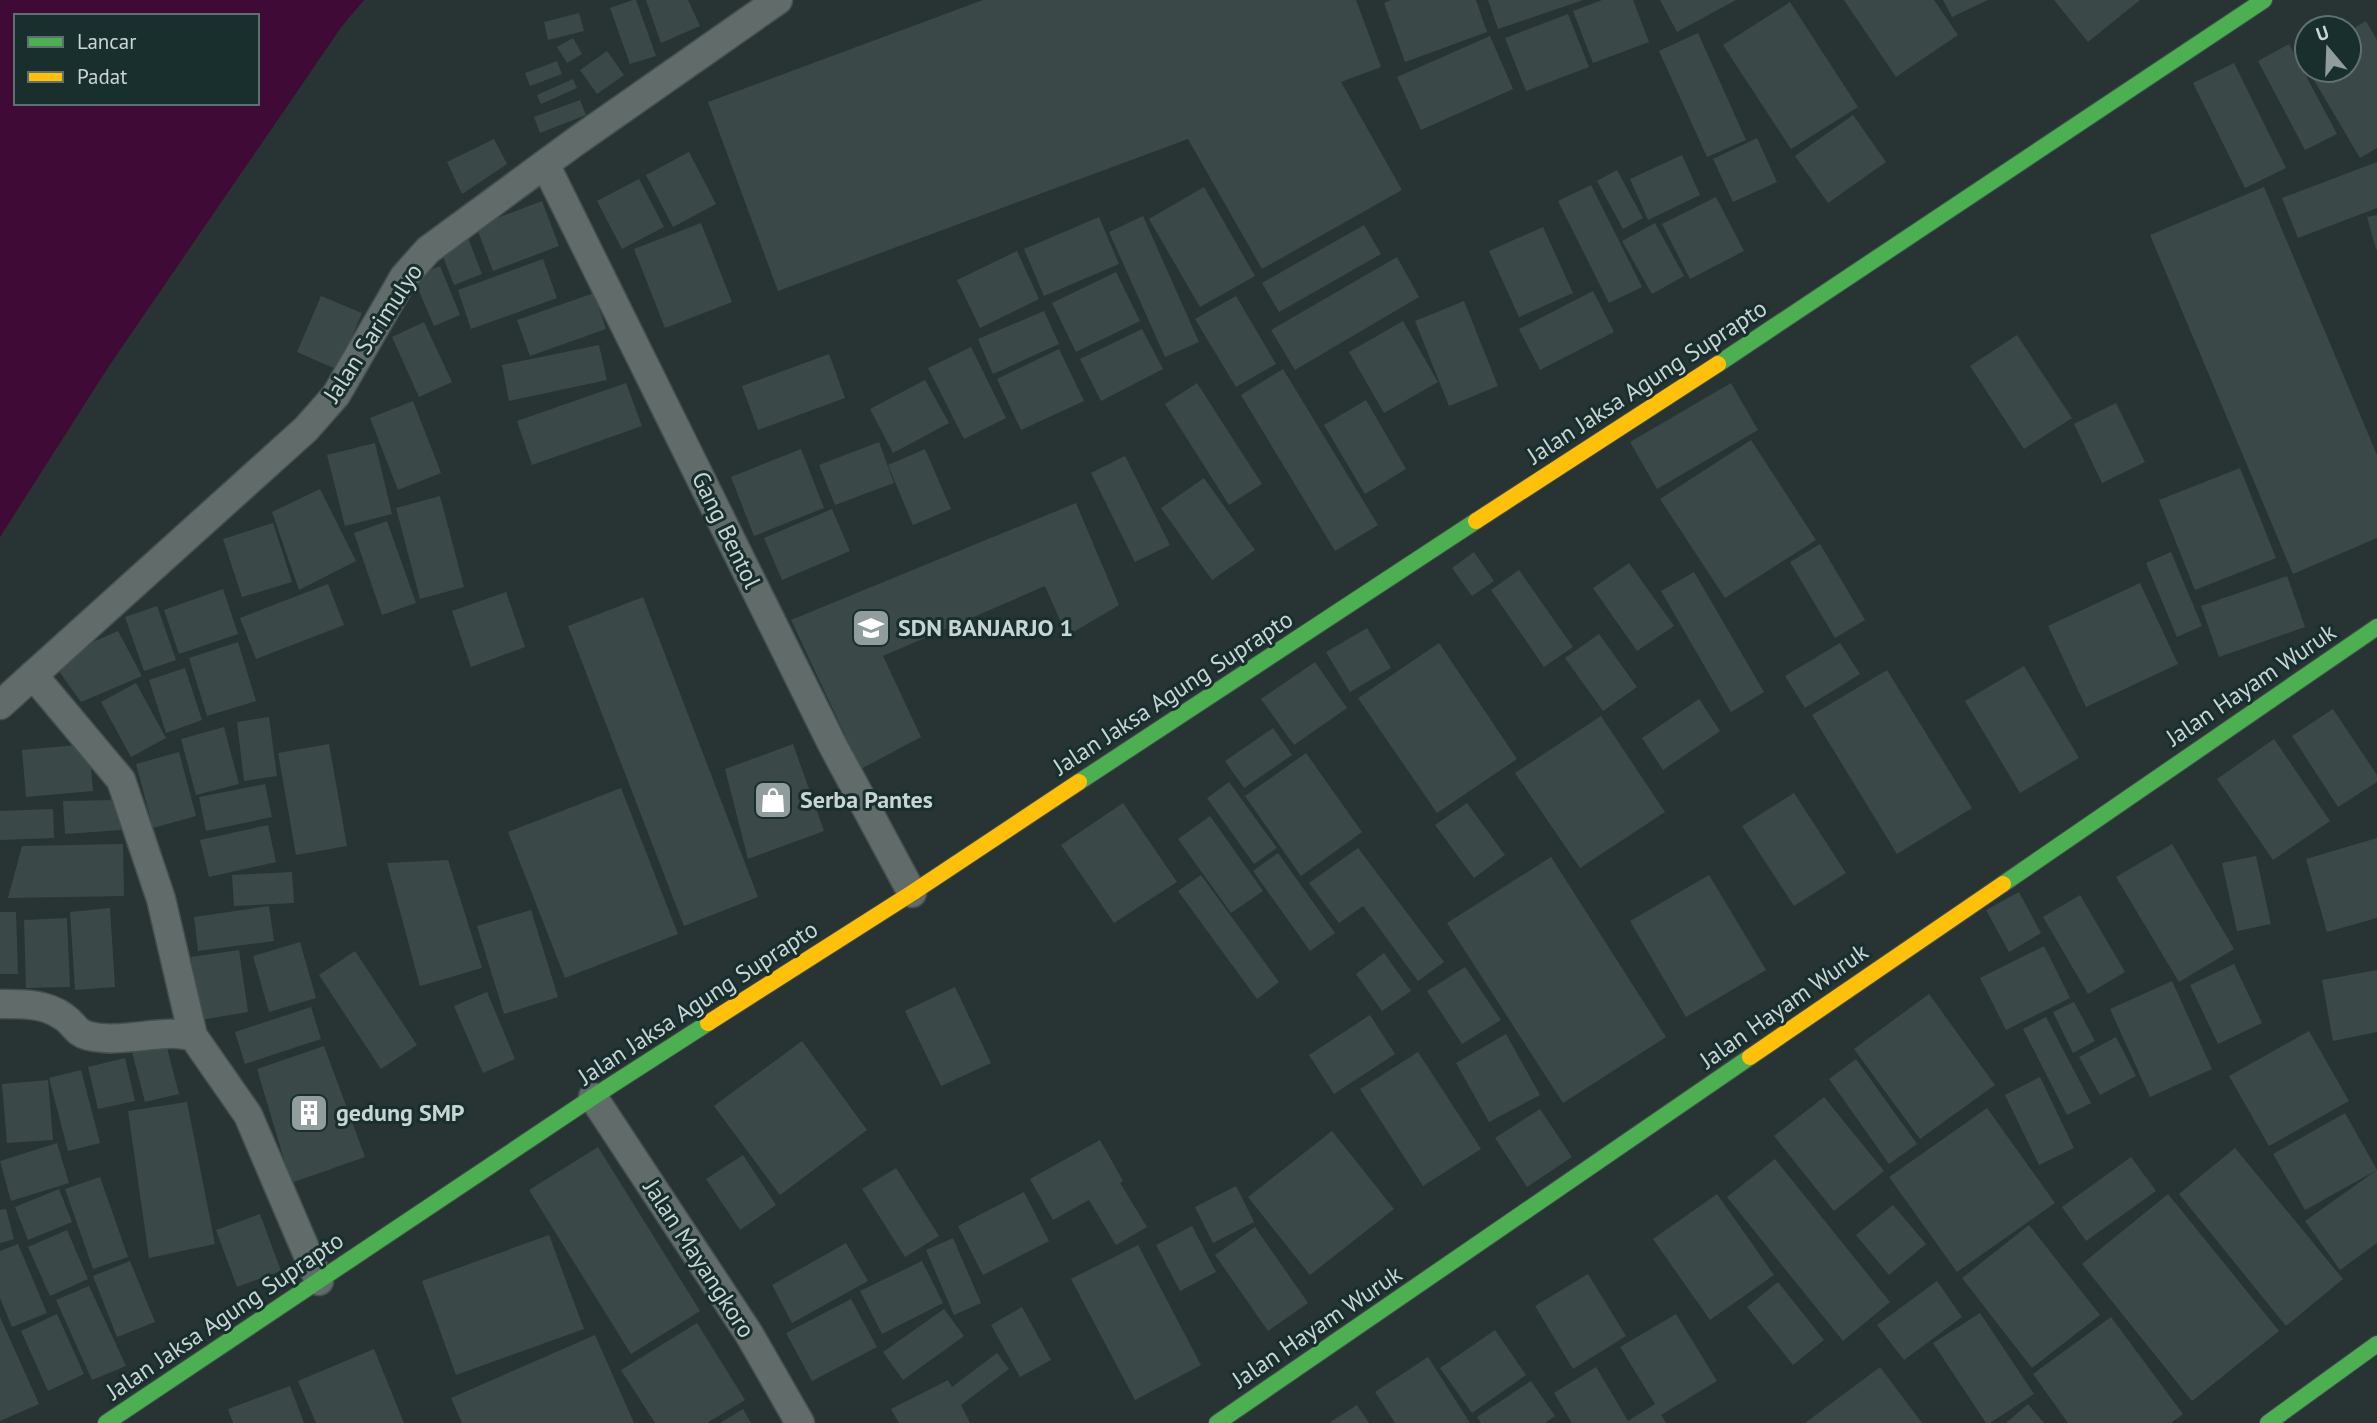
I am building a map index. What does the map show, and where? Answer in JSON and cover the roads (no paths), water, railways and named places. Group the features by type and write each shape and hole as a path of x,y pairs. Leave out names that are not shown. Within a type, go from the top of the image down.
{"main road":[{"name":"Jalan Jaksa Agung Suprapto","path":"106,1423 593,1097 912,893 1324,620 1791,316 2264,0"},
{"name":"Jalan Hayam Wuruk","path":"1217,1423 2377,627"},
{"path":"2269,1423 2377,1344"}],"street":[{"name":"Jalan Sarimulyo","path":"0,705 306,429 336,395 397,288 428,250 778,0"},
{"name":"Gang Bentol","path":"545,164 832,744 912,893"},
{"path":"33,675 121,780 161,899 193,1036 248,1115 319,1281"},
{"path":"0,1004 27,1004 47,1008 65,1017 78,1032 90,1036 193,1036"},
{"name":"Jalan Mayangkoro","path":"593,1097 749,1334 800,1423"}],"place":[{"name":"SDN BANJARJO 1","path":"871,628"},
{"name":"Serba Pantes","path":"773,800"},
{"name":"gedung SMP","path":"309,1113"}]}
